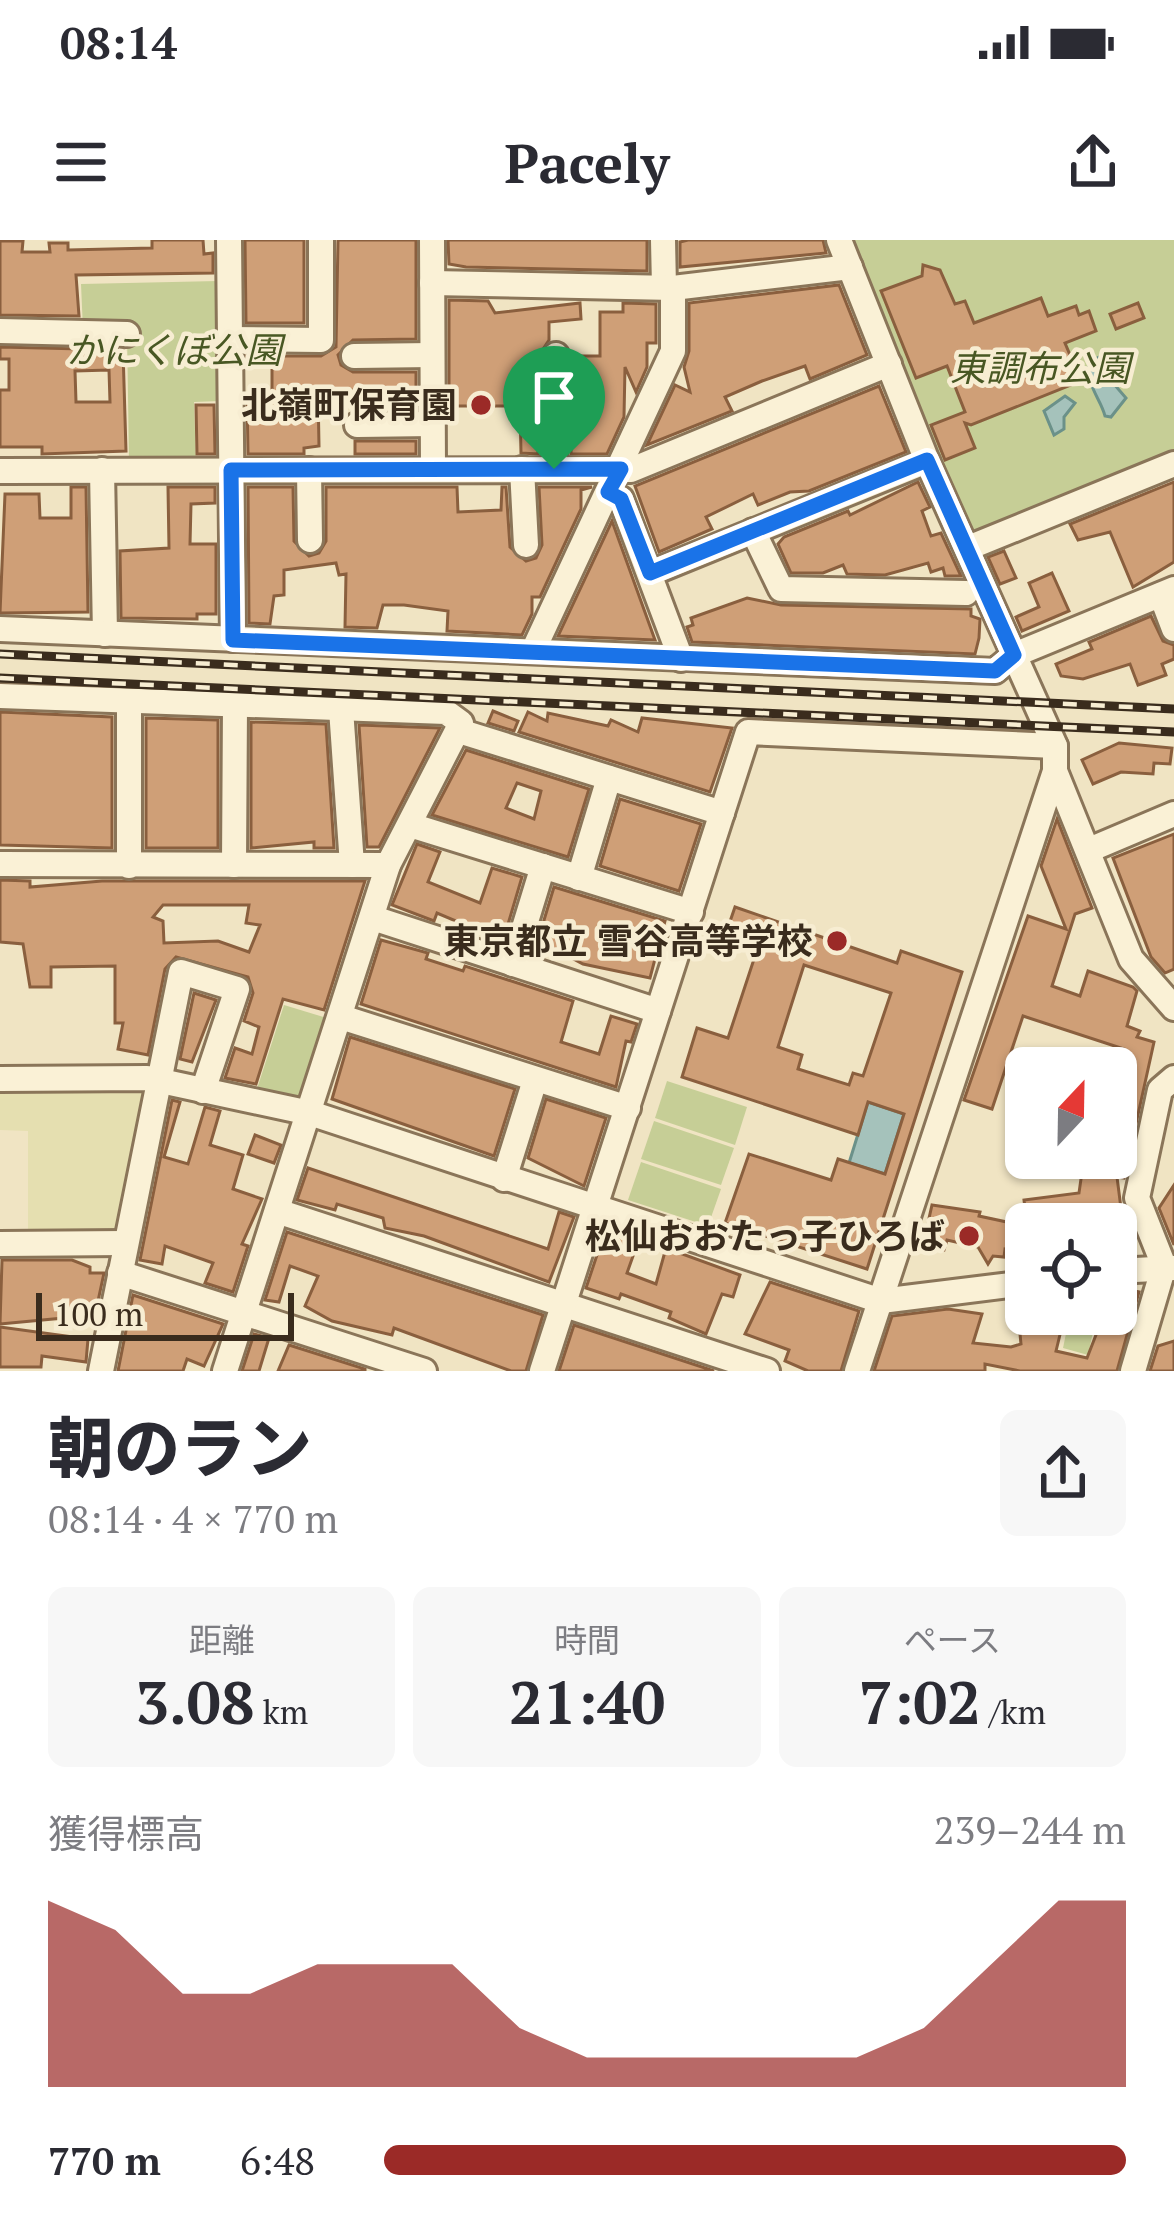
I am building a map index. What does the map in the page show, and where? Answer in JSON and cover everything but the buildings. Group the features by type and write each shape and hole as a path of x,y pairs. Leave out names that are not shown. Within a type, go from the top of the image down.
{"street":[{"path":"229,240 233,640"},
{"path":"230,339 321,350 321,240"},
{"path":"432,240 433,469"},
{"path":"533,651 673,351 663,240"},
{"path":"839,240 889,364 912,402 927,460 1014,655 1131,959 1174,1008"},
{"path":"432,283 669,288 850,267"},
{"path":"0,332 127,334"},
{"path":"354,356 432,355"},
{"path":"554,469 556,356"},
{"path":"0,471 631,470 889,364"},
{"path":"357,425 432,424"},
{"path":"650,573 927,460"},
{"path":"968,548 1174,464"},
{"path":"522,469 526,544"},
{"path":"102,470 105,634"},
{"path":"309,470 310,541"},
{"path":"608,492 621,499 681,659"},
{"path":"753,531 781,589 966,593"},
{"path":"0,628 995,671 1014,655 1167,592 1174,629"},
{"path":"0,696 446,712 461,723 388,865 225,1371"},
{"path":"129,701 129,866"},
{"path":"234,866 235,706"},
{"path":"341,709 352,865"},
{"path":"459,731 722,813"},
{"path":"542,1371 748,732 1055,759"},
{"path":"857,1371 1055,759"},
{"path":"579,878 609,778"},
{"path":"1089,850 1174,814"},
{"path":"410,825 691,912"},
{"path":"0,864 388,865"},
{"path":"513,964 543,866"},
{"path":"373,918 658,1011"},
{"path":"101,1371 181,972 237,989 203,1090"},
{"path":"340,1017 628,1108"},
{"path":"1132,1371 1169,1267 1137,1198 1160,1090 1174,1078"},
{"path":"0,1079 157,1080 310,1113 881,1301 1005,1286"},
{"path":"504,1179 535,1080"},
{"path":"277,1211 767,1371"},
{"path":"0,1244 125,1243"},
{"path":"1137,1269 1169,1267"},
{"path":"120,1274 424,1371"}],"shaded area":[{"path":"147,1089 121,1239 28,1237 28,1131 0,1130 0,1090"}],"green space":[{"name":"東調布公園","path":"851,240 1174,240 1174,453 978,532 962,527"},
{"name":"かにくぼ公園","path":"218,281 220,401 194,402 196,463 129,462 127,331 83,330 81,284"},
{"path":"284,1005 330,1019 302,1103 256,1092"},
{"path":"667,1081 747,1107 735,1145 655,1118"},
{"path":"654,1121 734,1148 721,1185 641,1159"},
{"path":"641,1162 721,1189 708,1226 628,1200"},
{"path":"1066,1335 1092,1335 1088,1355 1063,1348"}],"water":[{"path":"1101,356 1113,363 1113,383 1126,398 1111,417 1105,416 1089,377 1090,362"},
{"path":"1065,396 1075,403 1064,417 1064,429 1054,435 1044,411"},
{"path":"868,1102 904,1114 885,1174 849,1163"}],"railway":[{"path":"0,654 1174,709"},
{"path":"0,678 1174,732"}],"place":[{"name":"北嶺町保育園","path":"481,405"},
{"name":"東京都立 雪谷高等学校","path":"837,941"},
{"name":"松仙おおたっ子ひろば","path":"969,1236"}],"route":[{"path":"927,460 1014,655 995,671 233,640 231,470 554,469 621,469 608,492 621,499 650,573 927,460"}]}
